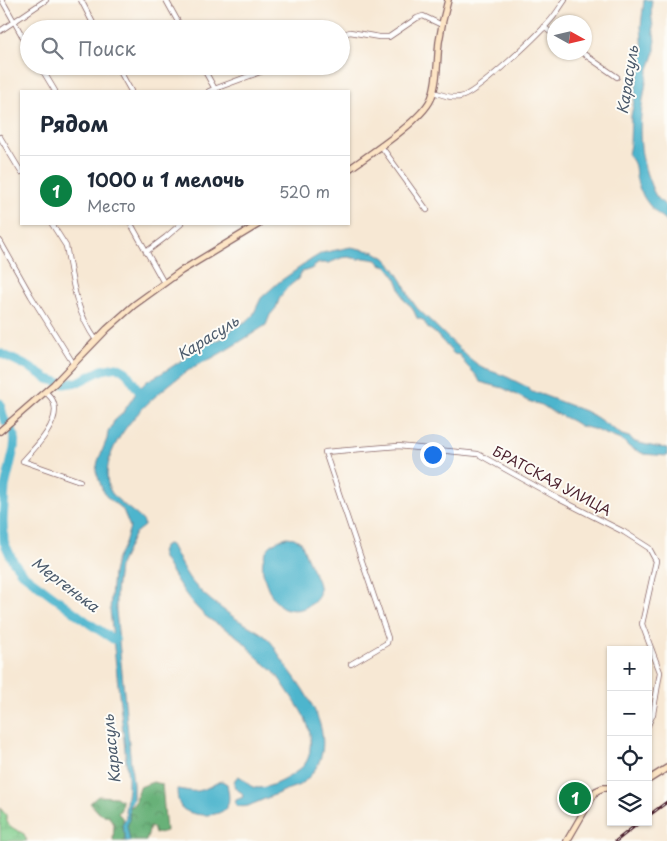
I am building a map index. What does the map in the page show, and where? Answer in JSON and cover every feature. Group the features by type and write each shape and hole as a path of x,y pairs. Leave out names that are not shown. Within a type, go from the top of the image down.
{"main road":[{"path":"350,168 421,113 430,101 436,78 442,25 448,0"},
{"path":"0,431 54,384 96,340 134,305 204,256 257,225"},
{"path":"652,777 667,768"},
{"path":"567,841 596,792 607,788"}],"street":[{"path":"2,0 20,33"},
{"path":"0,31 46,0"},
{"path":"81,0 91,20"},
{"path":"166,0 177,20"},
{"path":"433,92 457,98 467,95 495,73 544,28 565,0"},
{"path":"350,32 389,37 423,16 442,25"},
{"path":"592,59 617,76"},
{"path":"45,75 54,90"},
{"path":"122,75 129,90"},
{"path":"207,75 215,90 253,75"},
{"path":"0,137 20,170"},
{"path":"381,146 427,210"},
{"path":"53,225 66,246 78,308 96,340"},
{"path":"132,225 164,283"},
{"path":"146,252 180,225"},
{"path":"0,241 31,296 73,363"},
{"path":"45,392 51,397 54,404 54,421 37,446 23,461 80,481"},
{"name":"БРАТСКАЯ УЛИЦА","path":"351,664 387,643 388,638 325,452 398,446 478,454 559,499 624,532 649,548 656,561 642,624 660,672 652,716"}],"green space":[{"path":"153,782 162,784 166,831 155,834 153,827 150,827 146,841 130,841 127,826 129,806 132,806 136,801 140,787"},
{"path":"98,796 116,797 122,801 121,809 118,813 123,819 125,841 113,841 114,824 109,817 99,813 90,803"},
{"path":"0,808 6,815 9,825 24,834 27,841 0,841"}],"water":[{"path":"644,0 652,0 651,13 655,50 648,72 643,99 640,124 641,148 643,161 653,191 667,207 667,221 653,209 642,195 635,165 628,155 631,116 643,52 641,26"},
{"path":"351,247 375,252 385,258 403,282 417,308 482,368 505,376 527,387 532,392 585,411 635,442 667,448 667,456 644,454 629,447 623,441 580,426 542,405 528,401 503,388 480,382 460,355 454,354 428,328 423,320 417,318 412,307 404,300 396,278 387,266 380,264 377,260 341,258 329,263 319,263 311,269 302,272 298,279 280,297 266,325 221,353 197,365 167,386 135,417 122,434 112,452 107,470 109,488 120,502 144,522 144,526 135,533 119,567 116,592 116,611 133,785 133,800 129,806 127,826 130,841 125,841 122,825 126,817 128,778 110,610 116,560 124,546 130,527 123,510 107,497 102,489 96,471 108,431 138,390 147,381 187,357 198,348 225,337 231,330 248,320 253,315 261,298 279,282 312,259 322,253"},
{"path":"287,537 301,542 319,587 317,598 312,603 298,610 282,607 274,599 269,591 263,571 262,564 266,551 271,545"},
{"path":"167,544 171,545 189,578 205,595 229,614 270,641 312,705 319,720 322,751 317,766 302,784 248,806 238,806 235,804 236,800 243,797 242,793 234,786 238,776 253,787 265,787 287,778 304,765 310,750 310,733 306,720 299,708 273,671 255,656 242,641 204,615 194,605 163,558 161,552"},
{"path":"222,781 227,784 229,794 228,804 225,809 214,814 199,815 182,808 178,799 177,789 199,791"}],"waterway":[{"name":"Мергенька","path":"0,353 29,367 48,379 64,384 78,382 102,370 117,367 126,372 138,390 145,396"},
{"name":"Мергенька","path":"0,403 6,422"},
{"name":"Мергенька","path":"11,429 15,436 14,449 5,487 3,522 4,542 13,561 22,573 90,624 115,639"}],"railway":[{"path":"652,813 667,802"},
{"path":"616,841 635,826"}],"place":[{"name":"1000 и 1 мелочь","path":"575,798"}],"water label":[{"name":"Карасуль","path":"628,80"},
{"name":"Карасуль","path":"208,338"},
{"name":"Карасуль","path":"112,749"}]}
